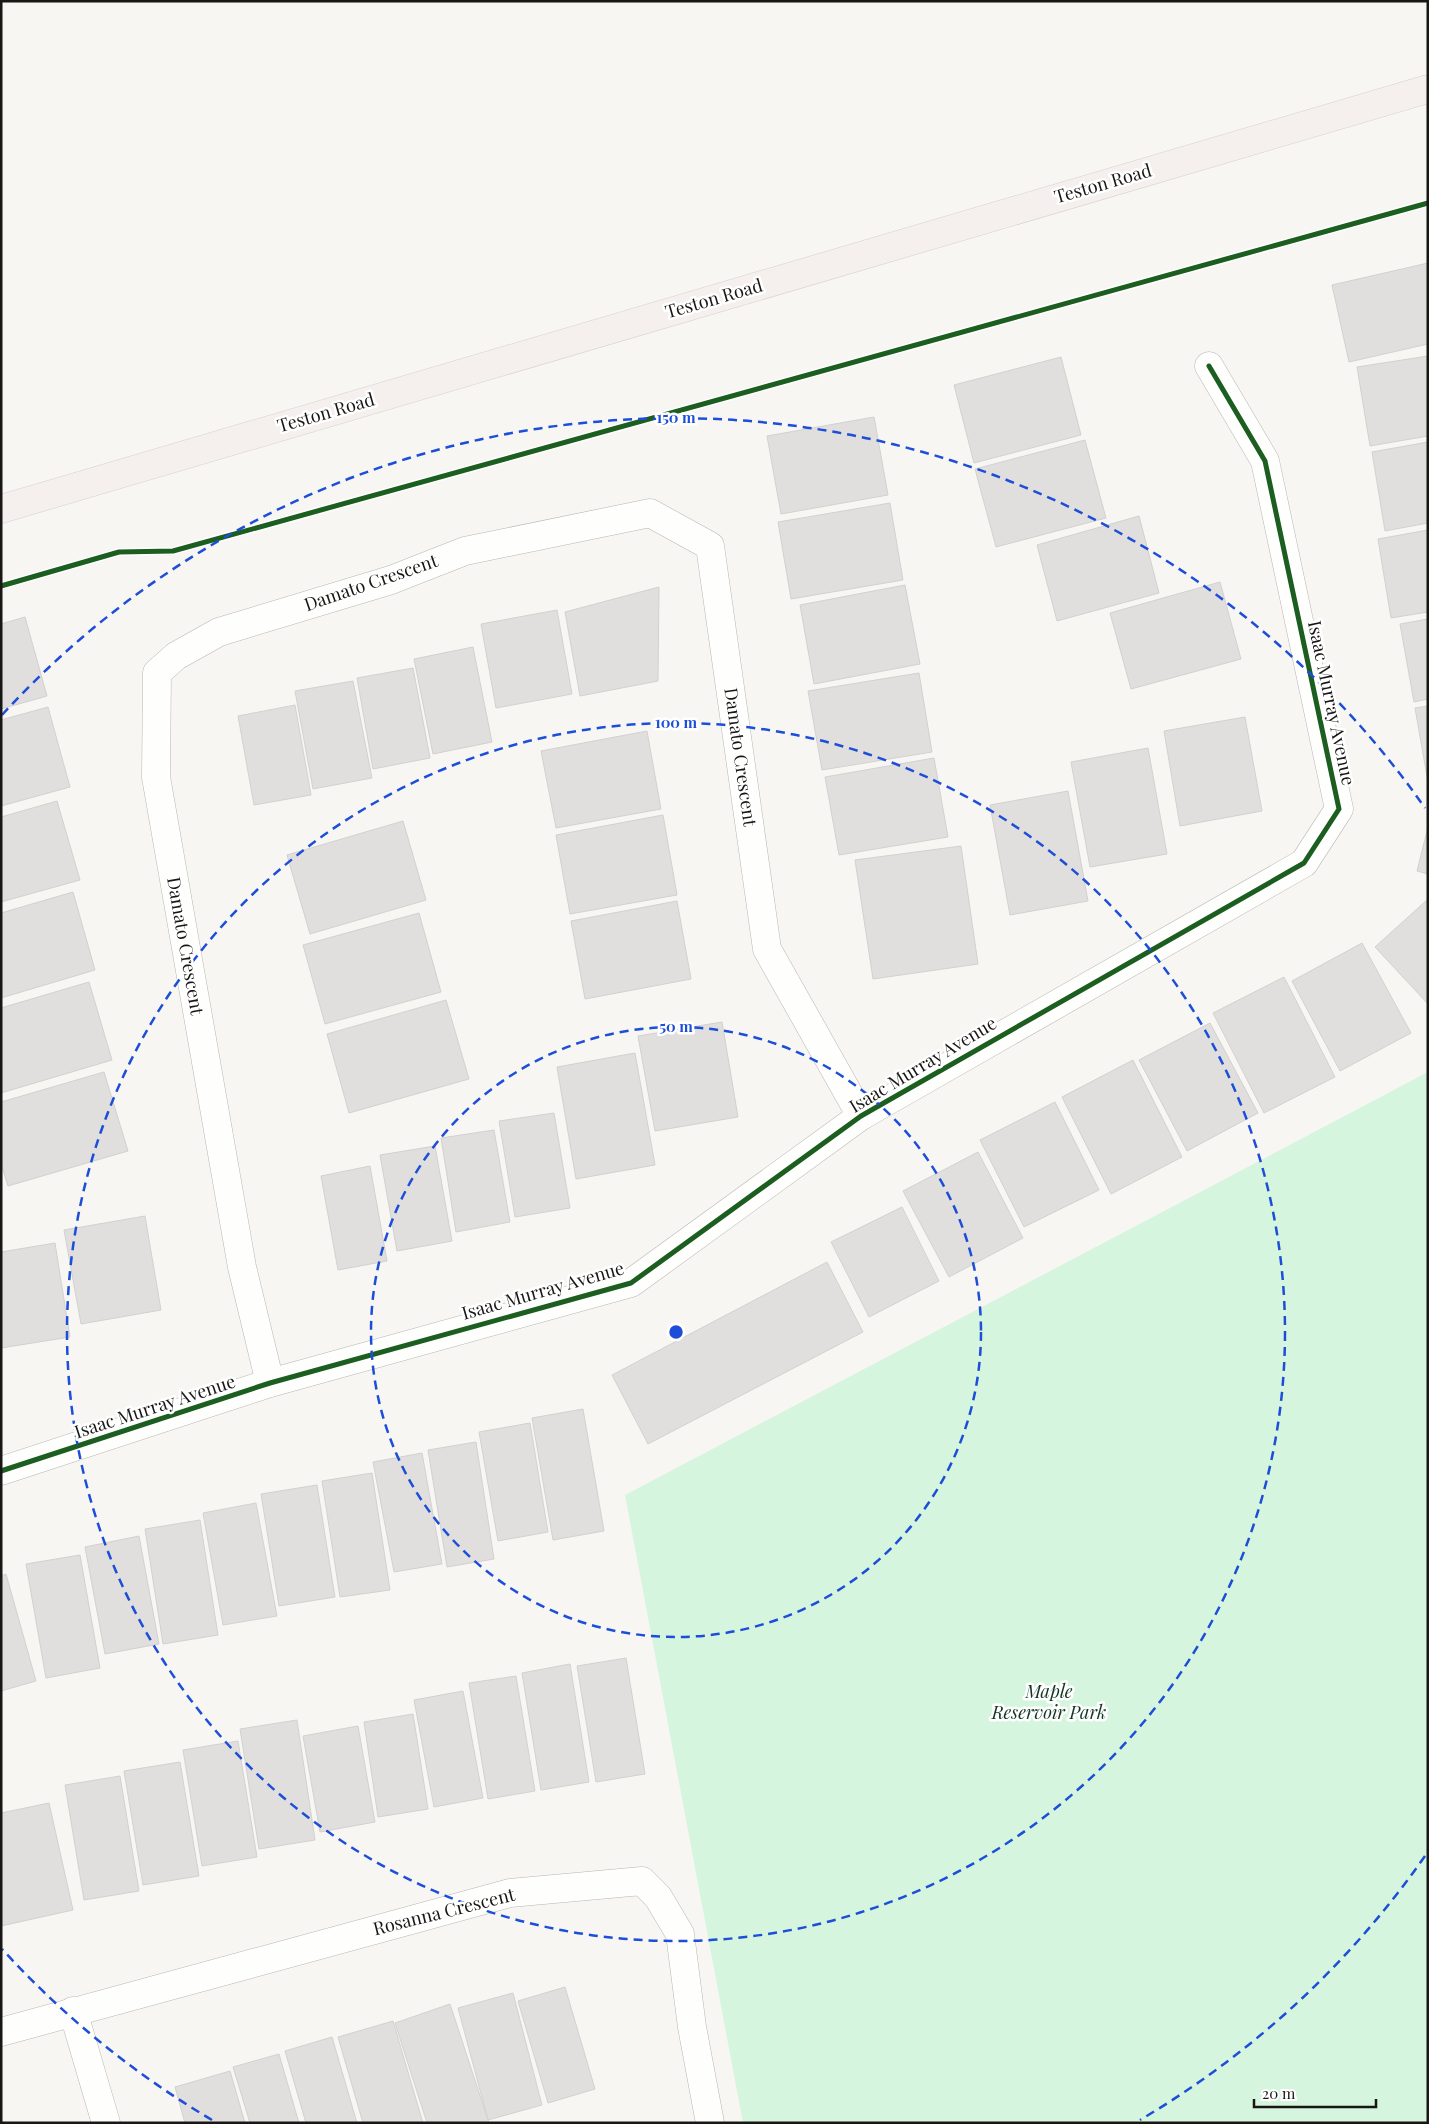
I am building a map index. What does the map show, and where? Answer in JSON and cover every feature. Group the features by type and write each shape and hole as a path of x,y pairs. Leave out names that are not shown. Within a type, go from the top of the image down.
{"main road":[{"name":"Teston Road","path":"1,509 1428,89"}],"street":[{"name":"Isaac Murray Avenue","path":"1,1471 270,1383 631,1282 861,1116 1027,1019 1304,863 1339,809 1265,461 1209,366"},
{"name":"Damato Crescent","path":"270,1383 242,1267 156,777 158,673 176,656 219,632 391,580 465,551 650,513 710,546 767,949 861,1116"},
{"name":"Rosanna Crescent","path":"1,2032 510,1893 642,1881 658,1897 680,1934 692,2027 710,2123"},
{"path":"73,2011 106,2123"}],"green space":[{"name":"Maple Reservoir Park","path":"1428,1072 1428,2123 743,2123 625,1495"}],"building":[{"path":"1428,263 1428,344 1349,362 1332,285"},
{"path":"1428,356 1428,436 1370,446 1357,367"},
{"path":"1061,357 1081,435 974,463 954,385"},
{"path":"874,417 888,495 781,514 767,436"},
{"path":"1085,440 1106,518 996,547 975,469"},
{"path":"1428,442 1428,523 1385,531 1372,452"},
{"path":"890,503 903,580 791,599 778,522"},
{"path":"1139,516 1159,593 1057,621 1037,545"},
{"path":"1428,530 1428,612 1391,618 1378,539"},
{"path":"1220,582 1241,659 1131,689 1110,613"},
{"path":"905,585 920,664 814,684 800,605"},
{"path":"659,587 658,681 580,696 565,612"},
{"path":"557,610 572,694 496,708 481,624"},
{"path":"25,617 47,696 1,709 1,624"},
{"path":"1428,619 1428,699 1414,702 1400,624"},
{"path":"473,647 492,742 433,754 414,659"},
{"path":"413,668 430,758 373,769 357,678"},
{"path":"919,673 932,752 822,770 808,691"},
{"path":"353,681 372,778 313,789 295,691"},
{"path":"295,705 311,795 254,805 238,716"},
{"path":"1428,706 1428,782 1415,708"},
{"path":"48,707 70,787 1,806 1,720"},
{"path":"1245,717 1262,811 1180,826 1164,731"},
{"path":"647,731 661,809 556,828 541,751"},
{"path":"1148,748 1167,854 1090,867 1071,762"},
{"path":"934,758 948,837 839,855 825,777"},
{"path":"1068,791 1088,901 1010,915 990,805"},
{"path":"57,801 80,880 1,902 1,817"},
{"path":"663,815 677,895 570,914 556,835"},
{"path":"403,821 426,900 310,934 287,855"},
{"path":"1428,827 1428,874 1417,871"},
{"path":"961,846 978,964 873,979 855,860"},
{"path":"73,892 95,970 1,998 1,913"},
{"path":"1428,899 1428,1004 1375,947"},
{"path":"677,901 691,979 585,999 571,921"},
{"path":"419,913 441,992 325,1024 303,945"},
{"path":"1362,943 1411,1033 1340,1071 1292,981"},
{"path":"1284,977 1335,1077 1264,1113 1213,1013"},
{"path":"89,982 112,1060 1,1093 1,1008"},
{"path":"446,1000 469,1079 349,1113 327,1034"},
{"path":"722,1022 738,1117 655,1131 638,1036"},
{"path":"1210,1023 1258,1113 1187,1151 1139,1060"},
{"path":"635,1053 655,1165 576,1179 557,1067"},
{"path":"1133,1060 1182,1157 1111,1194 1062,1097"},
{"path":"104,1072 128,1151 8,1186 1,1163 1,1102"},
{"path":"1055,1102 1099,1190 1024,1227 980,1140"},
{"path":"554,1113 570,1208 515,1217 499,1121"},
{"path":"494,1130 510,1222 456,1232 441,1138"},
{"path":"435,1146 452,1241 397,1251 380,1155"},
{"path":"978,1152 1023,1238 949,1277 903,1191"},
{"path":"370,1166 387,1261 338,1270 321,1176"},
{"path":"902,1207 939,1281 869,1317 831,1242"},
{"path":"145,1216 161,1310 81,1324 64,1230"},
{"path":"55,1243 70,1337 1,1348 1,1252"},
{"path":"827,1262 863,1332 648,1444 612,1375"},
{"path":"583,1409 604,1531 553,1540 532,1418"},
{"path":"530,1423 548,1532 498,1541 479,1432"},
{"path":"476,1442 494,1559 447,1567 428,1450"},
{"path":"422,1453 442,1564 394,1572 373,1462"},
{"path":"372,1473 390,1590 340,1597 322,1481"},
{"path":"317,1485 335,1597 279,1606 261,1494"},
{"path":"256,1503 277,1616 223,1625 203,1513"},
{"path":"200,1520 218,1635 163,1644 145,1529"},
{"path":"139,1536 159,1644 105,1654 85,1547"},
{"path":"80,1555 100,1668 46,1678 26,1564"},
{"path":"6,1574 36,1681 1,1691 1,1576"},
{"path":"626,1658 645,1774 596,1782 577,1666"},
{"path":"570,1664 589,1782 541,1790 522,1673"},
{"path":"516,1676 535,1791 488,1799 469,1683"},
{"path":"463,1691 483,1798 434,1807 414,1700"},
{"path":"413,1714 428,1809 378,1817 364,1722"},
{"path":"297,1720 315,1840 259,1849 240,1729"},
{"path":"358,1726 375,1822 320,1832 303,1736"},
{"path":"238,1741 257,1857 202,1866 183,1750"},
{"path":"180,1762 199,1876 143,1885 124,1771"},
{"path":"120,1776 139,1891 84,1900 65,1785"},
{"path":"49,1803 73,1910 1,1926 1,1813"},
{"path":"565,1987 595,2089 548,2103 518,2001"},
{"path":"513,1993 542,2105 488,2120 458,2008"},
{"path":"450,2004 489,2123 427,2123 395,2023"},
{"path":"393,2021 423,2123 363,2123 338,2037"},
{"path":"332,2037 357,2123 306,2123 285,2051"},
{"path":"279,2054 299,2123 250,2123 233,2067"},
{"path":"230,2071 245,2123 185,2123 175,2087"}],"cycle path":[{"path":"1,586 119,552 173,551 1428,203"},
{"path":"1,1471 270,1383 631,1283 861,1116 1304,863 1339,809 1265,461 1209,366"}]}
